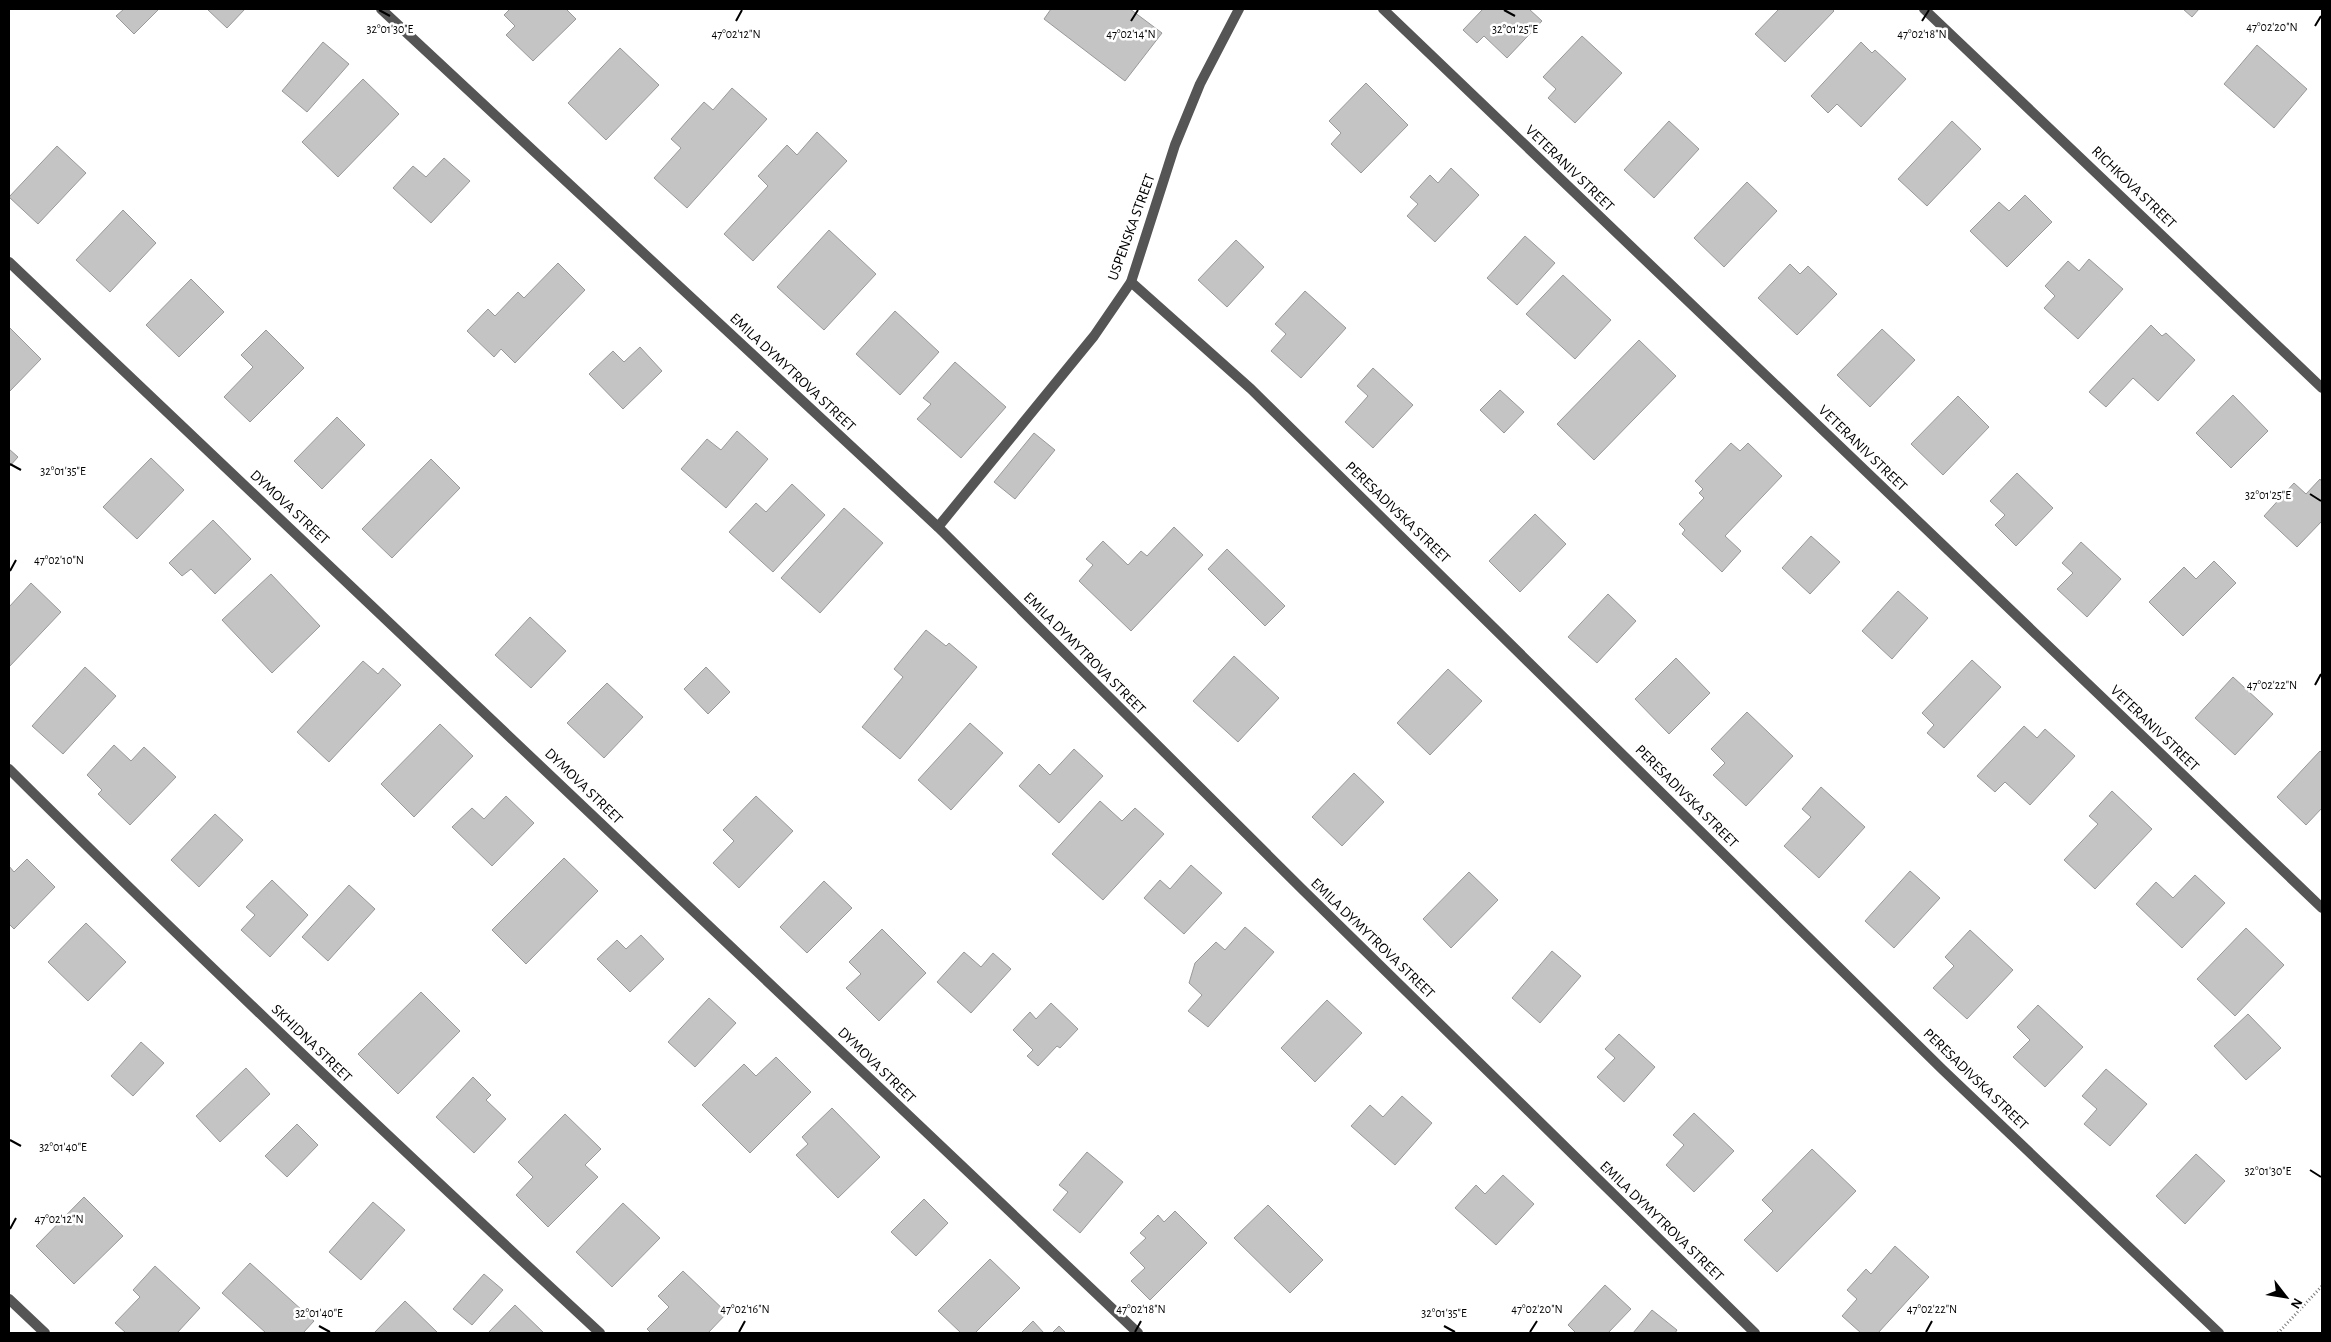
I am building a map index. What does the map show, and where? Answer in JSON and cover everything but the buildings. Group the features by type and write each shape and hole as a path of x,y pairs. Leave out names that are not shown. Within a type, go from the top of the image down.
{"street":[{"name":"EMILA DYMYTROVA STREET","path":"381,9 938,527 1304,891 1754,1333"},
{"name":"USPENSKA STREET","path":"938,527 1094,336 1131,282 1175,146 1196,92 1239,9"},
{"name":"VETERANIV STREET","path":"1383,9 2322,908"},
{"name":"RICHKOVA STREET","path":"1924,9 2322,388"},
{"name":"DYMOVA STREET","path":"9,262 1138,1333"},
{"name":"PERESADIVSKA STREET","path":"1131,282 1251,390 1936,1063 2219,1333"},
{"name":"SKHIDNA STREET","path":"9,769 384,1133 600,1333"},
{"path":"9,1299 45,1333"}],"path":[{"path":"2278,1333 2322,1286"}]}
